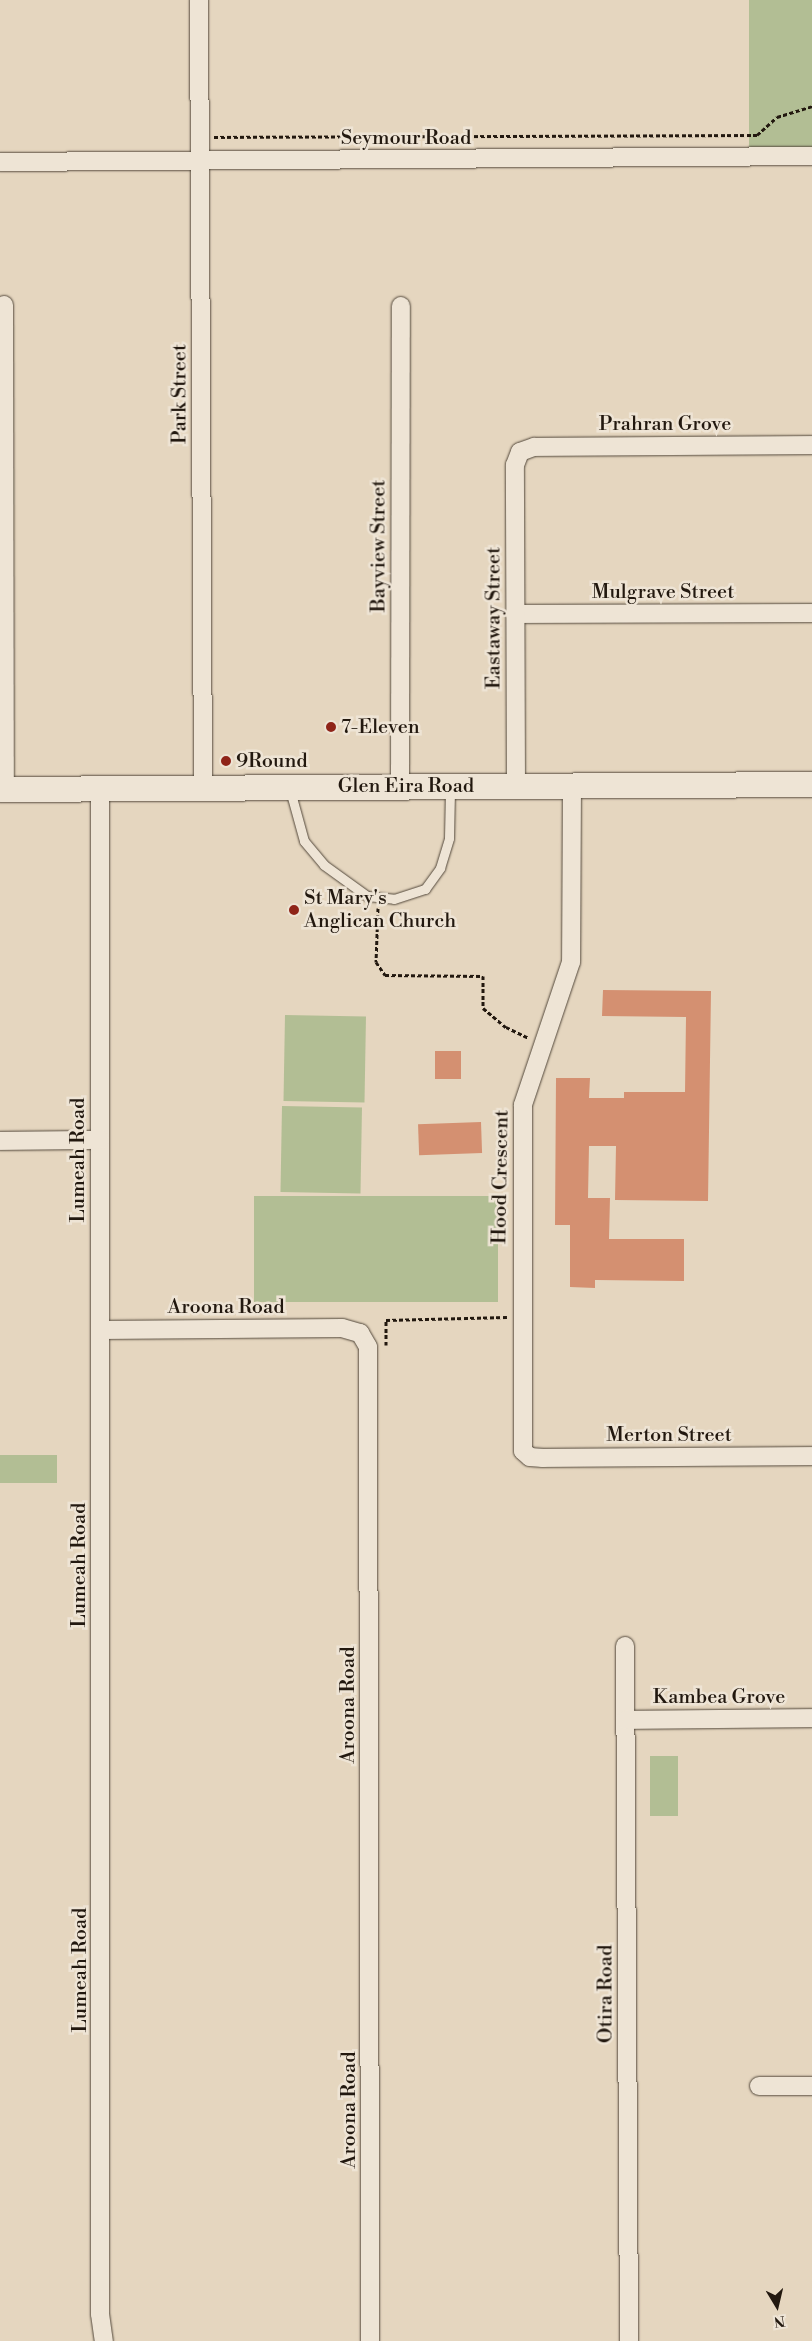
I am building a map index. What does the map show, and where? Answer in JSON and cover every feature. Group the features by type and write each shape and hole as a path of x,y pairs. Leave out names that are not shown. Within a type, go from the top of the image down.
{"main road":[{"name":"Glen Eira Road","path":"2,789 812,784"}],"street":[{"name":"Park Street","path":"199,0 203,787"},
{"name":"Seymour Road","path":"0,162 812,156"},
{"path":"2,789 4,305"},
{"name":"Bayview Street","path":"400,786 401,306"},
{"name":"Prahran Grove","path":"520,452 534,447 812,445"},
{"name":"Eastaway Street","path":"516,786 515,461 520,452"},
{"name":"Mulgrave Street","path":"515,614 812,613"},
{"name":"Hood Crescent","path":"526,1455 522,1441 523,1105 571,962 572,786"},
{"name":"Lumeah Road","path":"100,788 100,2314 104,2341"},
{"path":"0,1141 100,1140"},
{"name":"Aroona Road","path":"100,1330 342,1328 360,1332 368,1347 370,2341"},
{"name":"Merton Street","path":"526,1455 543,1458 812,1456"},
{"name":"Otira Road","path":"625,1646 628,2341"},
{"name":"Kambea Grove","path":"626,1720 812,1718"},
{"path":"759,2086 812,2086"}],"lane":[{"path":"290,787 299,827 313,853 337,876 378,899 405,898 425,889 433,880 446,854 449,838 450,786"}],"path":[{"path":"212,127 212,137 758,135 777,117 812,106"},
{"path":"378,899 376,962 385,976 483,976 483,1008 506,1027 543,1045"},
{"path":"386,1320 521,1318"}],"green space":[{"path":"749,0 812,0 812,147 749,147"},
{"path":"285,1015 366,1016 364,1102 283,1101"},
{"path":"282,1106 362,1107 360,1193 280,1192"},
{"path":"254,1196 498,1196 498,1302 254,1302"},
{"path":"0,1455 57,1455 57,1483 0,1483"},
{"path":"650,1756 678,1756 678,1816 650,1816"}],"building":[{"path":"603,990 711,991 708,1201 615,1200 616,1146 589,1146 588,1198 610,1198 609,1239 684,1239 684,1281 595,1280 595,1288 570,1287 570,1225 555,1225 556,1078 590,1078 589,1098 624,1098 624,1092 685,1092 686,1017 602,1016"},
{"path":"435,1051 461,1051 461,1079 435,1079"},
{"path":"481,1122 482,1153 419,1155 418,1124"}],"place":[{"name":"7-Eleven","path":"331,727"},
{"name":"9Round","path":"226,761"},
{"name":"St Mary's Anglican Church","path":"294,910"}]}
